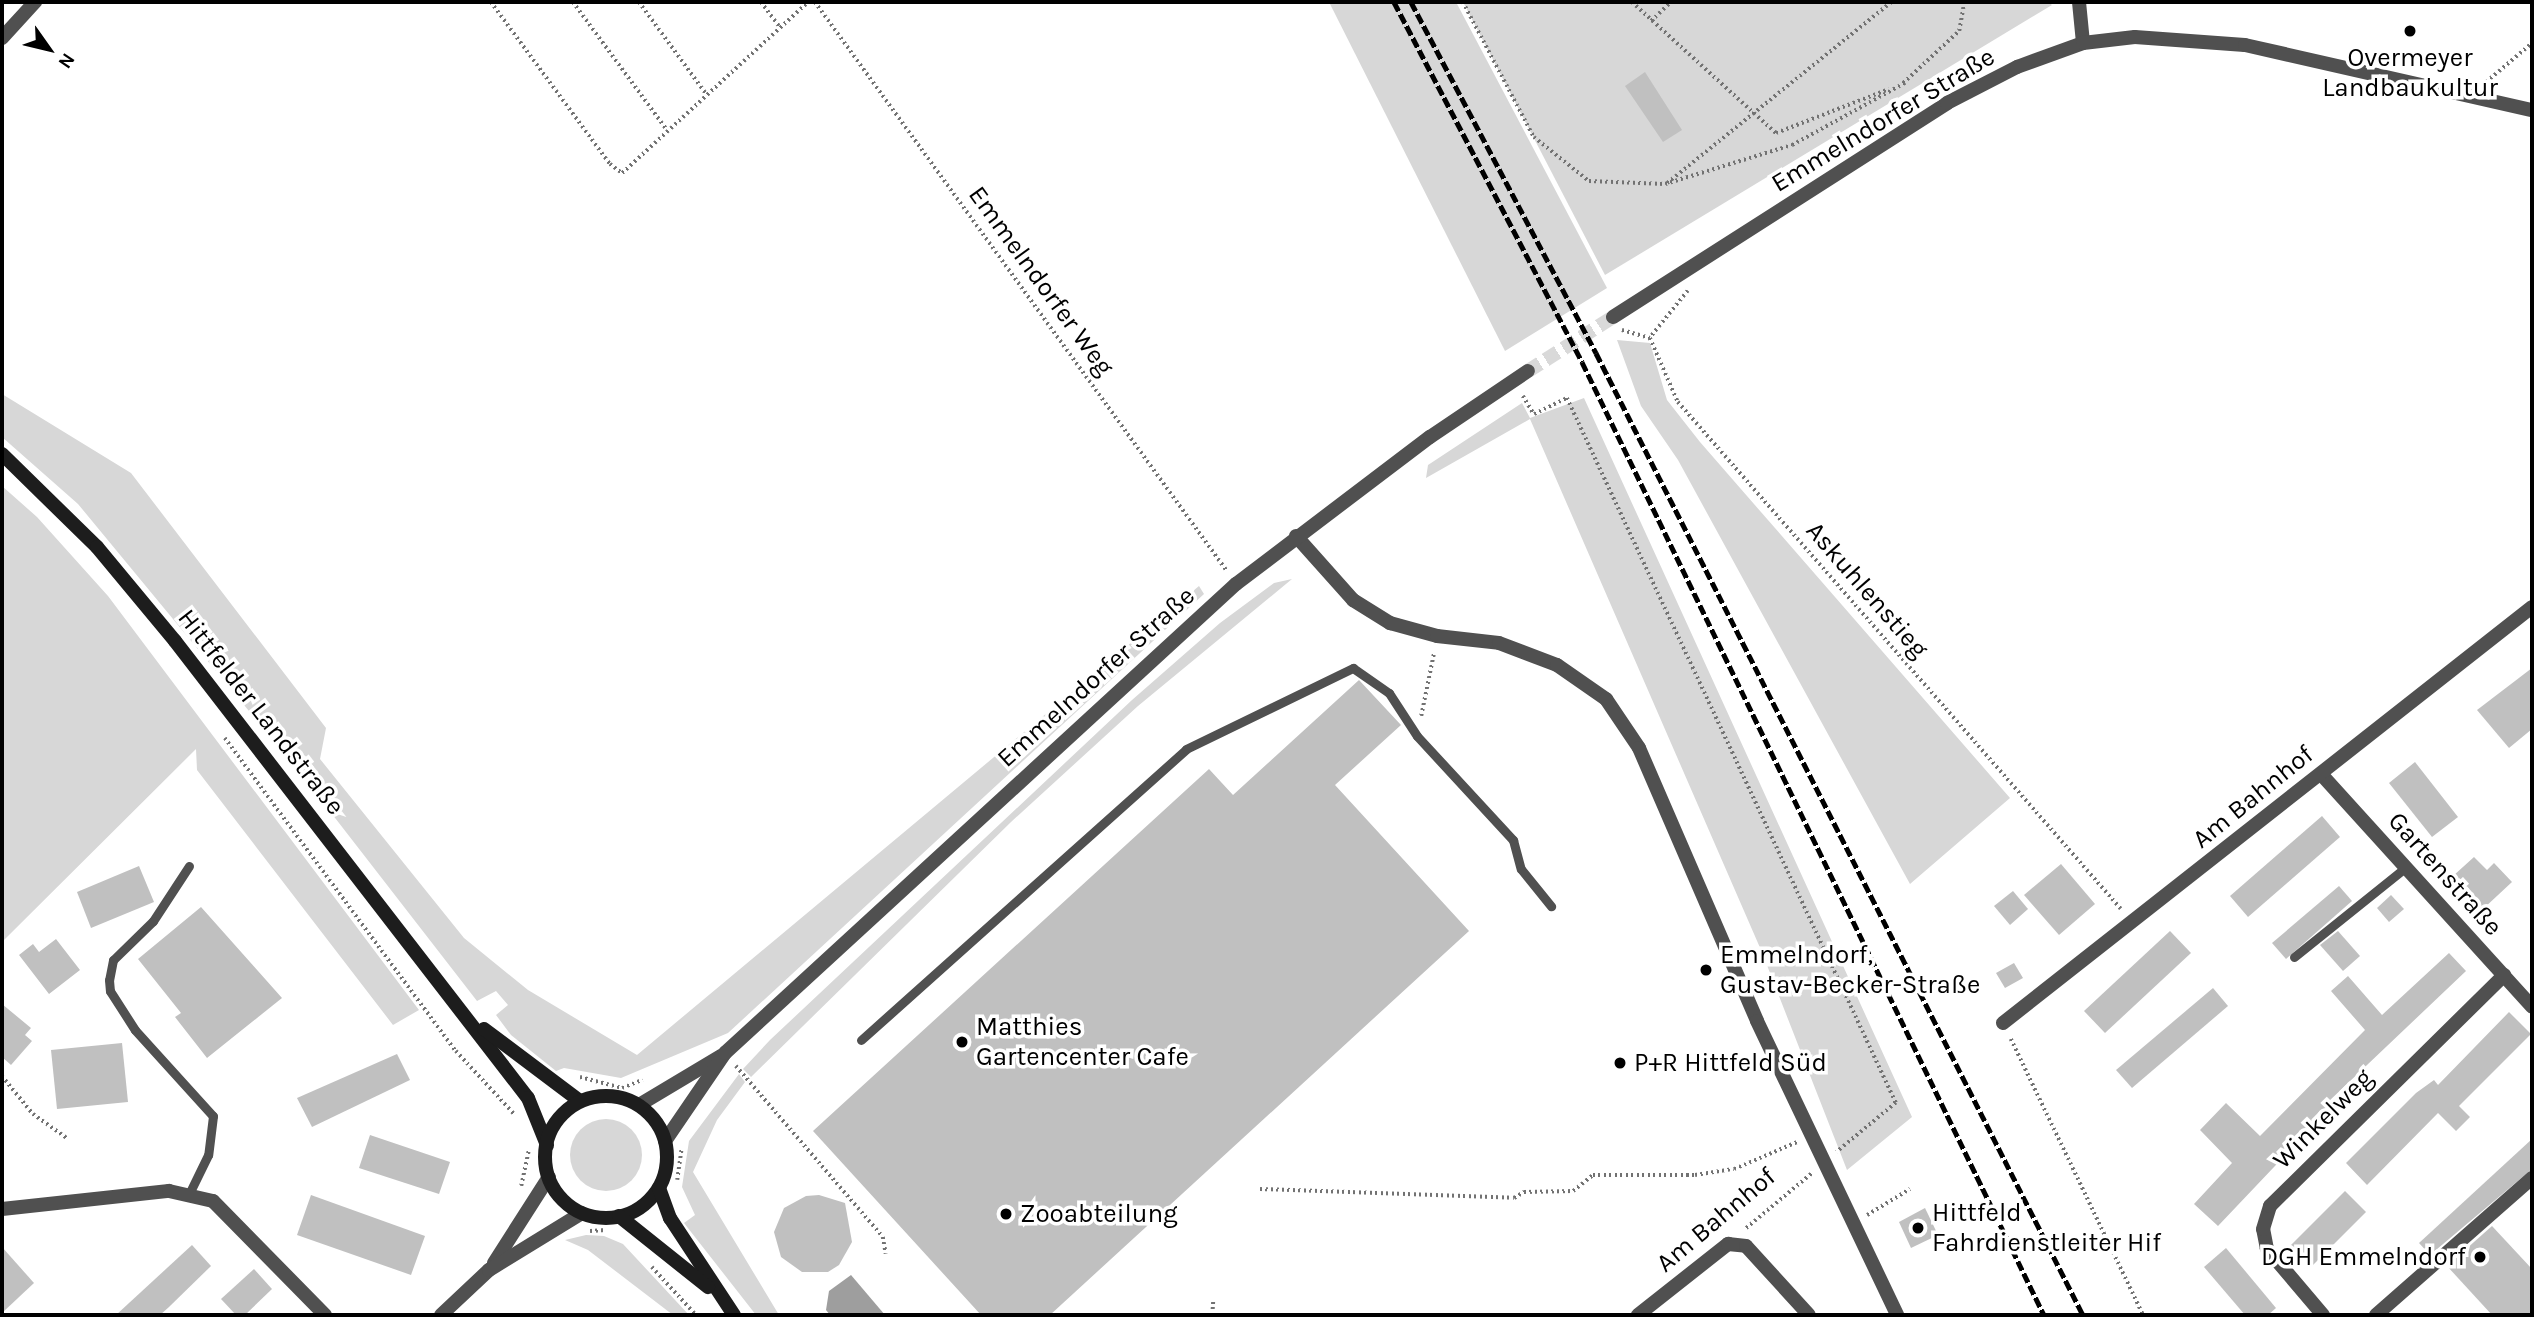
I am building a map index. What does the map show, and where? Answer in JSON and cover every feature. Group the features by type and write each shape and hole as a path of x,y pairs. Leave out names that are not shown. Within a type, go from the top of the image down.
{"main road":[{"name":"Hittfelder Landstraße","path":"2,454 97,547 166,630 466,1015 528,1098 547,1145 549,1177"},
{"name":"Hittfelder Landstraße","path":"466,1015 548,1080 580,1101"},
{"path":"547,1145 553,1127 580,1101 600,1096 639,1105 655,1121 665,1141 667,1157 659,1188 635,1210 619,1216 582,1213 556,1192 549,1177"},
{"path":"659,1188 670,1219 717,1295 734,1315"},
{"path":"619,1216 717,1295"}],"street":[{"path":"2,38 36,2"},
{"path":"2079,2 2083,43"},
{"name":"Emmelndorfer Straße","path":"1613,317 1947,103 2017,67 2083,43 2135,37 2245,45 2532,110"},
{"name":"Emmelndorfer Straße","path":"639,1105 725,1053 1236,584 1296,536 1528,371"},
{"path":"1296,536 1353,600 1390,623 1437,636 1499,643 1557,665 1606,699 1639,748 1824,1163 1898,1315"},
{"name":"Am Bahnhof","path":"2004,1023 2134,924 2532,607"},
{"name":"Gartenstraße","path":"2321,774 2532,1007"},
{"name":"Winkelweg","path":"2323,1315 2267,1248 2263,1229 2270,1206 2504,975"},
{"name":"Emmelndorfer Straße","path":"665,1141 725,1053"},
{"path":"489,1270 549,1177"},
{"path":"2376,1315 2532,1178"},
{"path":"2,1209 169,1191 213,1201 325,1315"},
{"path":"441,1315 489,1270 582,1213"},
{"path":"1728,1244 1746,1246 1810,1315"},
{"name":"Am Bahnhof","path":"1638,1315 1728,1244"}],"lane":[{"path":"861,1040 1186,749 1353,668 1389,693 1417,736 1513,840 1521,869 1551,906"},
{"path":"189,866 153,921 113,960 109,980 110,991 135,1030 213,1116 208,1155 189,1194"},
{"path":"2294,957 2407,866"}],"path":[{"path":"491,2 610,164 622,173 808,2"},
{"path":"573,2 667,131"},
{"path":"639,2 707,95"},
{"path":"761,2 780,27"},
{"name":"Emmelndorfer Weg","path":"815,2 1236,584"},
{"path":"1463,2 1534,137 1589,181 1665,184 1792,145 1905,83 1959,31 1964,2"},
{"path":"1632,2 1776,133 1905,83"},
{"path":"1651,21 1671,2"},
{"path":"1665,184 1891,2"},
{"path":"2476,98 2488,79 2532,43"},
{"path":"1613,317 1625,333 1650,338 1694,283 1699,263"},
{"name":"Askuhlenstieg","path":"1650,338 1678,402 2134,924"},
{"name":"Am Bahnhof","path":"1523,396 1534,414 1567,398 1896,1103 1728,1244"},
{"path":"1417,736 1437,636"},
{"path":"219,730 456,1051 521,1123"},
{"path":"2004,1023 2143,1315"},
{"path":"725,1053 883,1237 886,1254"},
{"path":"548,1080 561,1072 622,1088 658,1074 667,1086"},
{"path":"2,1076 33,1114 68,1139"},
{"path":"514,1114 528,1098"},
{"path":"528,1140 527,1167 518,1193 531,1208"},
{"path":"1260,1189 1514,1198 1524,1192 1573,1191 1593,1175 1695,1175 1734,1169 1796,1143"},
{"path":"677,1187 683,1145"},
{"path":"1853,1223 1910,1189"},
{"path":"580,1231 612,1232"},
{"path":"650,1265 695,1315"},
{"path":"1212,1315 1213,1300"}],"shaded area":[{"path":"1329,2 1456,2 1607,288 1505,351"},
{"path":"1463,2 2048,2 2052,5 1605,275"},
{"path":"1617,340 1650,343 1667,400 1700,442 2010,798 1910,884 1678,460 1641,406"},
{"path":"2,394 131,473 326,728 320,759 464,938 528,990 637,1055 1199,586 1204,594 728,1033 621,1078 564,1068 556,1071 511,1035 496,1015 508,1005 496,991 477,1001 301,774 78,504 2,437"},
{"path":"1584,398 1912,1117 1847,1170 1761,950 1530,419 1426,478 1428,465 1522,403 1530,418"},
{"path":"2,486 37,517 108,596 419,1010 393,1025 197,770 196,749 2,942"},
{"path":"1292,579 1138,706 1011,822 751,1077 743,1069 770,1040 1132,700 1220,623 1274,583"},
{"path":"739,1074 745,1082 717,1120 693,1172 779,1315 756,1315 684,1223 695,1215 682,1187 689,1141"},
{"path":"599,1119 613,1119 632,1129 642,1148 642,1162 632,1181 613,1191 599,1191 580,1181 570,1162 570,1148 580,1129"},
{"path":"586,1235 604,1236 623,1244 689,1315 673,1315 588,1250 565,1240"},
{"path":"851,1275 885,1315 830,1315 826,1310 829,1291"}],"building":[{"path":"1645,72 1682,130 1663,142 1625,86"},
{"path":"2532,668 2532,729 2509,748 2477,710"},
{"path":"1359,680 1401,725 1335,785 1469,931 1050,1315 981,1315 813,1131 1209,769 1233,795"},
{"path":"2415,762 2458,817 2432,837 2389,783"},
{"path":"2322,816 2340,837 2248,917 2230,896"},
{"path":"2474,857 2487,870 2494,863 2512,882 2483,909 2453,876"},
{"path":"2061,864 2095,904 2059,935 2024,895"},
{"path":"139,866 154,902 91,928 77,892"},
{"path":"2339,886 2352,901 2286,959 2272,943"},
{"path":"2013,891 2028,909 2010,925 1994,906"},
{"path":"2391,895 2404,909 2389,922 2377,908"},
{"path":"201,907 282,998 207,1058 175,1017 181,1013 138,959"},
{"path":"2170,931 2191,953 2105,1033 2084,1011"},
{"path":"2338,931 2360,956 2343,971 2320,945"},
{"path":"56,939 80,970 49,994 19,955 33,944 39,952"},
{"path":"2449,953 2466,971 2327,1103 2331,1107 2218,1226 2194,1204 2232,1163 2200,1130 2226,1103 2260,1136 2365,1030 2331,991 2348,976 2382,1015"},
{"path":"2014,963 2023,978 2005,988 1996,973"},
{"path":"2213,988 2228,1006 2132,1088 2116,1070"},
{"path":"2,1004 31,1028 25,1035 32,1041 11,1065 2,1057"},
{"path":"2509,1012 2531,1034 2459,1106 2470,1117 2456,1131 2438,1113 2367,1185 2346,1163 2416,1093 2434,1080 2438,1085"},
{"path":"122,1043 128,1102 57,1109 51,1050"},
{"path":"397,1054 410,1080 312,1127 297,1098"},
{"path":"370,1135 450,1162 439,1194 359,1168"},
{"path":"2532,1139 2532,1169 2430,1255 2419,1243"},
{"path":"2345,1191 2366,1212 2312,1266 2291,1245"},
{"path":"311,1195 425,1236 411,1275 297,1235"},
{"path":"819,1195 845,1203 852,1242 839,1265 828,1272 802,1272 781,1257 774,1232 784,1208 806,1196"},
{"name":"Hittfeld Fahrdienstleiter Hif","path":"1925,1208 1938,1235 1911,1248 1899,1222"},
{"path":"2492,1226 2532,1269 2532,1315 2492,1315 2447,1266"},
{"path":"192,1245 211,1266 169,1307 160,1315 116,1315"},
{"path":"2,1247 34,1283 2,1313"},
{"path":"2226,1248 2276,1308 2268,1315 2245,1315 2204,1267"},
{"path":"254,1269 272,1289 245,1315 236,1315 221,1299"}],"tunnel":[{"path":"1528,371 1613,317"}],"railway":[{"path":"1394,2 1582,362 2044,1315"},
{"path":"1411,2 1596,353 2083,1315"}],"place":[{"name":"Overmeyer Landbaukultur","path":"2410,31"},
{"name":"Emmelndorf, Gustav-Becker-Straße","path":"1706,970"},
{"name":"Matthies Gartencenter Cafe","path":"962,1042"},
{"name":"P+R Hittfeld Süd","path":"1620,1063"},
{"name":"Zooabteilung","path":"1006,1214"},
{"name":"Hittfeld Fahrdienstleiter Hif","path":"1918,1228"},
{"name":"DGH Emmelndorf","path":"2480,1257"}]}
